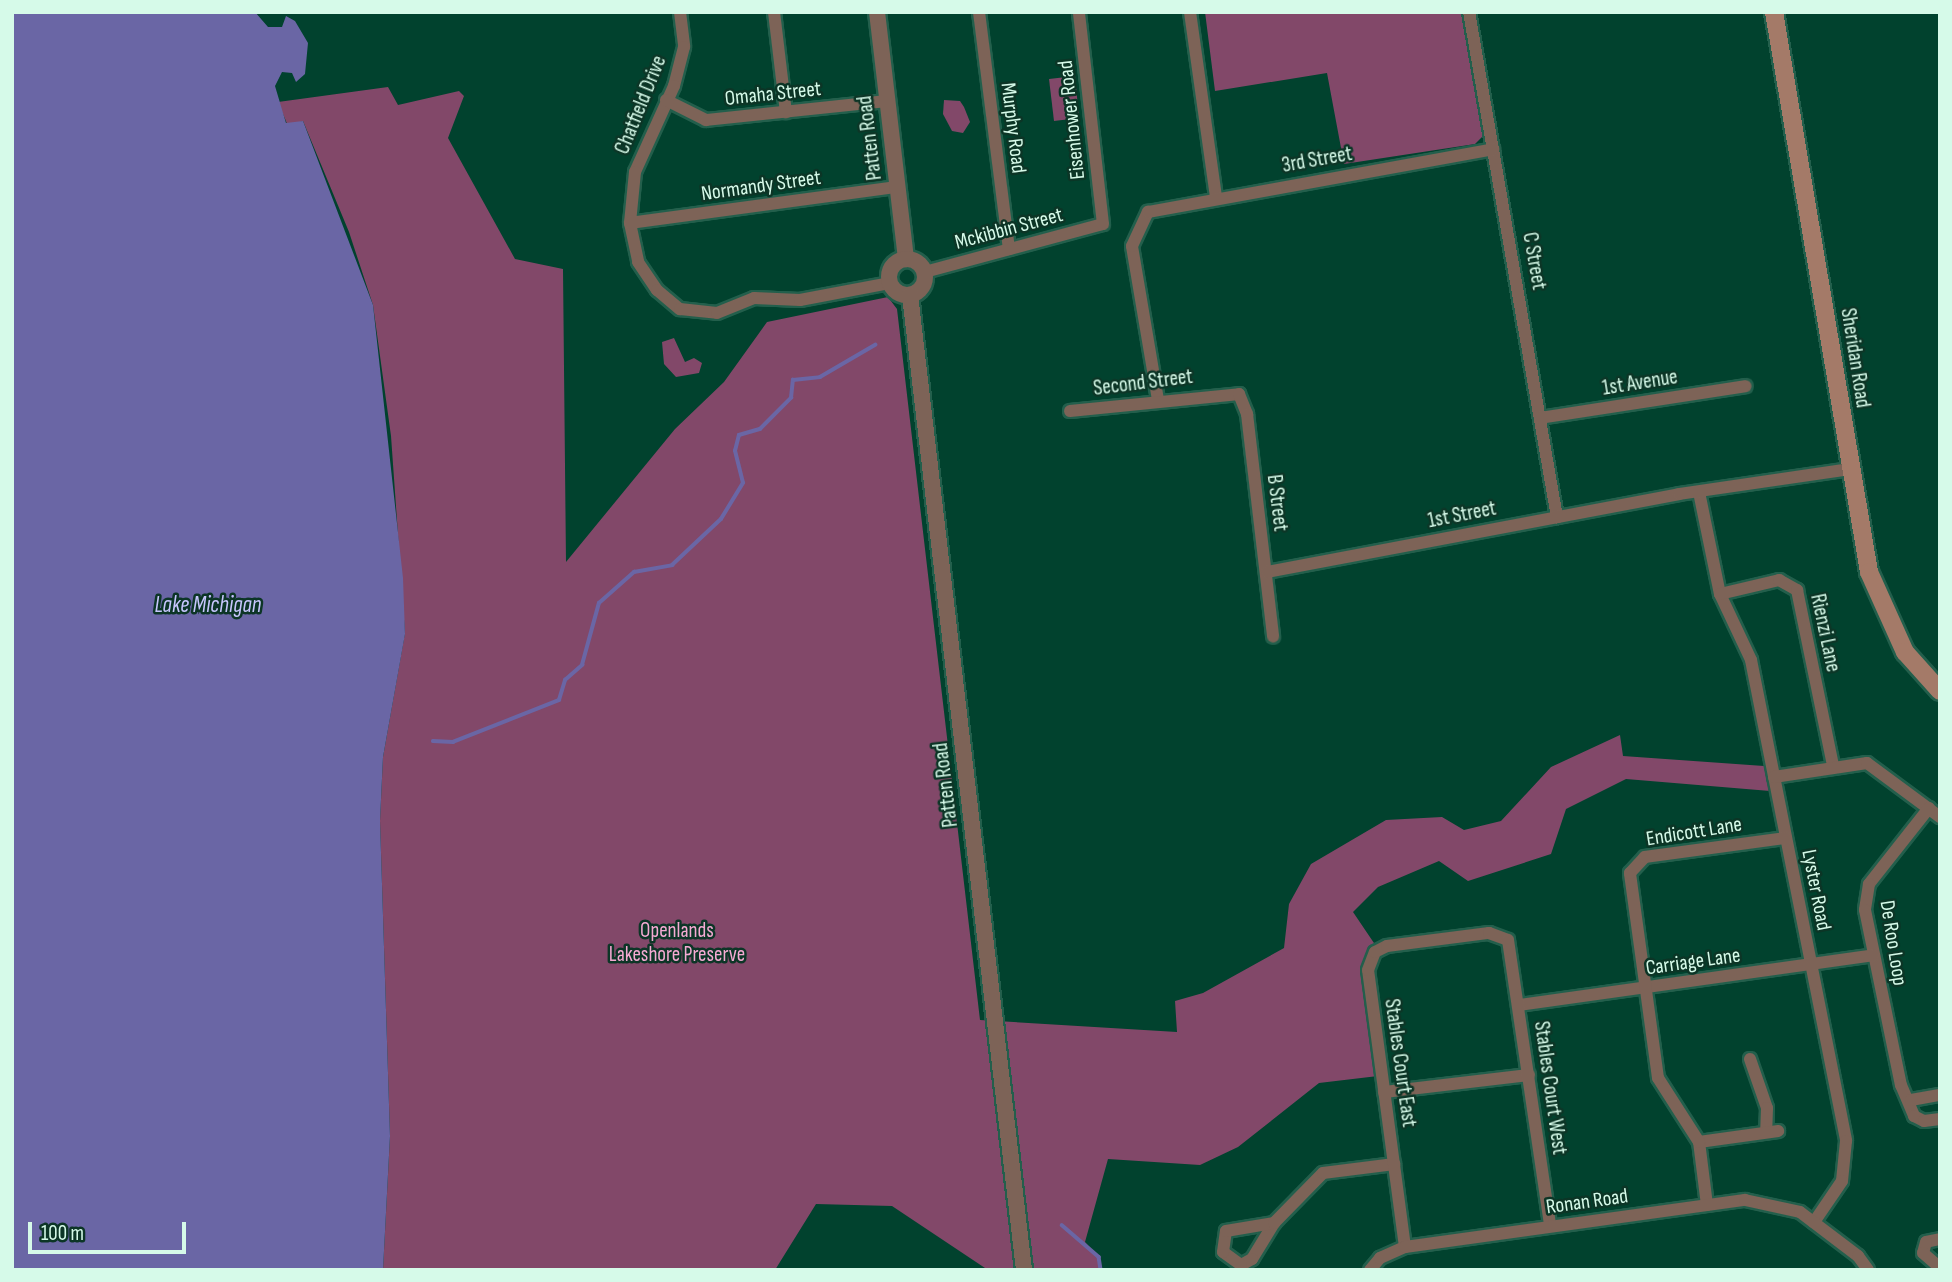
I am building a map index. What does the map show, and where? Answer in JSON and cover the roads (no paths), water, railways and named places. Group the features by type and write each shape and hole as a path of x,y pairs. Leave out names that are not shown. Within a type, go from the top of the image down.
{"main road":[{"name":"Sheridan Road","path":"1774,12 1851,469 1877,598 1905,652 1940,691"}],"street":[{"name":"Chatfield Drive","path":"680,12 684,47 666,100 635,172 630,223 638,262 657,290 680,309 717,313 754,298 800,300 890,283"},
{"path":"774,12 786,112"},
{"name":"Patten Road","path":"877,12 906,259"},
{"name":"Murphy Road","path":"979,12 1009,249"},
{"name":"Eisenhower Road","path":"1079,12 1103,224"},
{"path":"1191,12 1216,197"},
{"name":"C Street","path":"1469,12 1557,517"},
{"name":"Omaha Street","path":"666,100 706,120 888,102"},
{"name":"3rd Street","path":"1158,400 1132,246 1148,212 1216,197 1493,149"},
{"name":"Normandy Street","path":"630,223 897,187"},
{"name":"Mckibbin Street","path":"925,272 1103,224"},
{"path":"906,259 919,263 925,272 921,289 910,295 898,293 890,283 893,265 906,259"},
{"name":"Patten Road","path":"910,295 1024,1270"},
{"name":"1st Avenue","path":"1540,418 1746,386"},
{"name":"Second Street","path":"1070,411 1222,392"},
{"name":"B Street","path":"1222,392 1239,394 1244,401 1273,636"},
{"name":"1st Street","path":"1267,572 1665,497 1851,469"},
{"name":"Lyster Road","path":"1699,492 1720,594 1751,660 1847,1156 1842,1181 1814,1222"},
{"name":"Rienzi Lane","path":"1720,594 1779,580 1797,590 1833,765"},
{"path":"1774,777 1855,761 1877,766 1940,817"},
{"name":"De Roo Loop","path":"1929,808 1869,884 1865,910 1896,1068 1914,1116 1924,1122 1940,1119"},
{"name":"Endicott Lane","path":"1646,988 1632,887 1632,867 1645,857 1786,838"},
{"name":"Stables Court East","path":"1405,1247 1384,1092 1371,959 1387,946 1504,935 1512,955"},
{"name":"Stables Court West","path":"1512,955 1550,1226"},
{"name":"Carriage Lane","path":"1519,1005 1873,955"},
{"path":"1646,988 1662,1090 1699,1142 1707,1205"},
{"path":"1699,1142 1772,1131 1750,1059"},
{"path":"1384,1092 1529,1075"},
{"path":"1910,1100 1940,1095"},
{"path":"1274,1223 1323,1173 1394,1164"},
{"name":"Ronan Road","path":"1370,1270 1380,1258 1405,1247 1707,1205 1767,1201 1814,1222"},
{"path":"1814,1222 1867,1270"},
{"path":"1940,1239 1926,1242 1923,1253 1940,1268"}],"water":[{"name":"Lake Michigan","path":"12,12 255,12 268,27 282,27 286,16 295,21 308,43 305,74 296,82 292,73 282,72 275,86 286,123 303,121 373,305 403,578 405,634 383,757 380,821 390,1136 383,1270 12,1270"}],"waterway":[{"path":"433,741 453,742 559,700 565,680 582,665 599,603 634,572 672,565 721,519 743,483 735,451 739,435 760,429 791,398 793,380 820,377 875,345"},
{"path":"1062,1225 1099,1257 1101,1270"}],"park label":[{"name":"Openlands Lakeshore Preserve","path":"677,943"}]}
